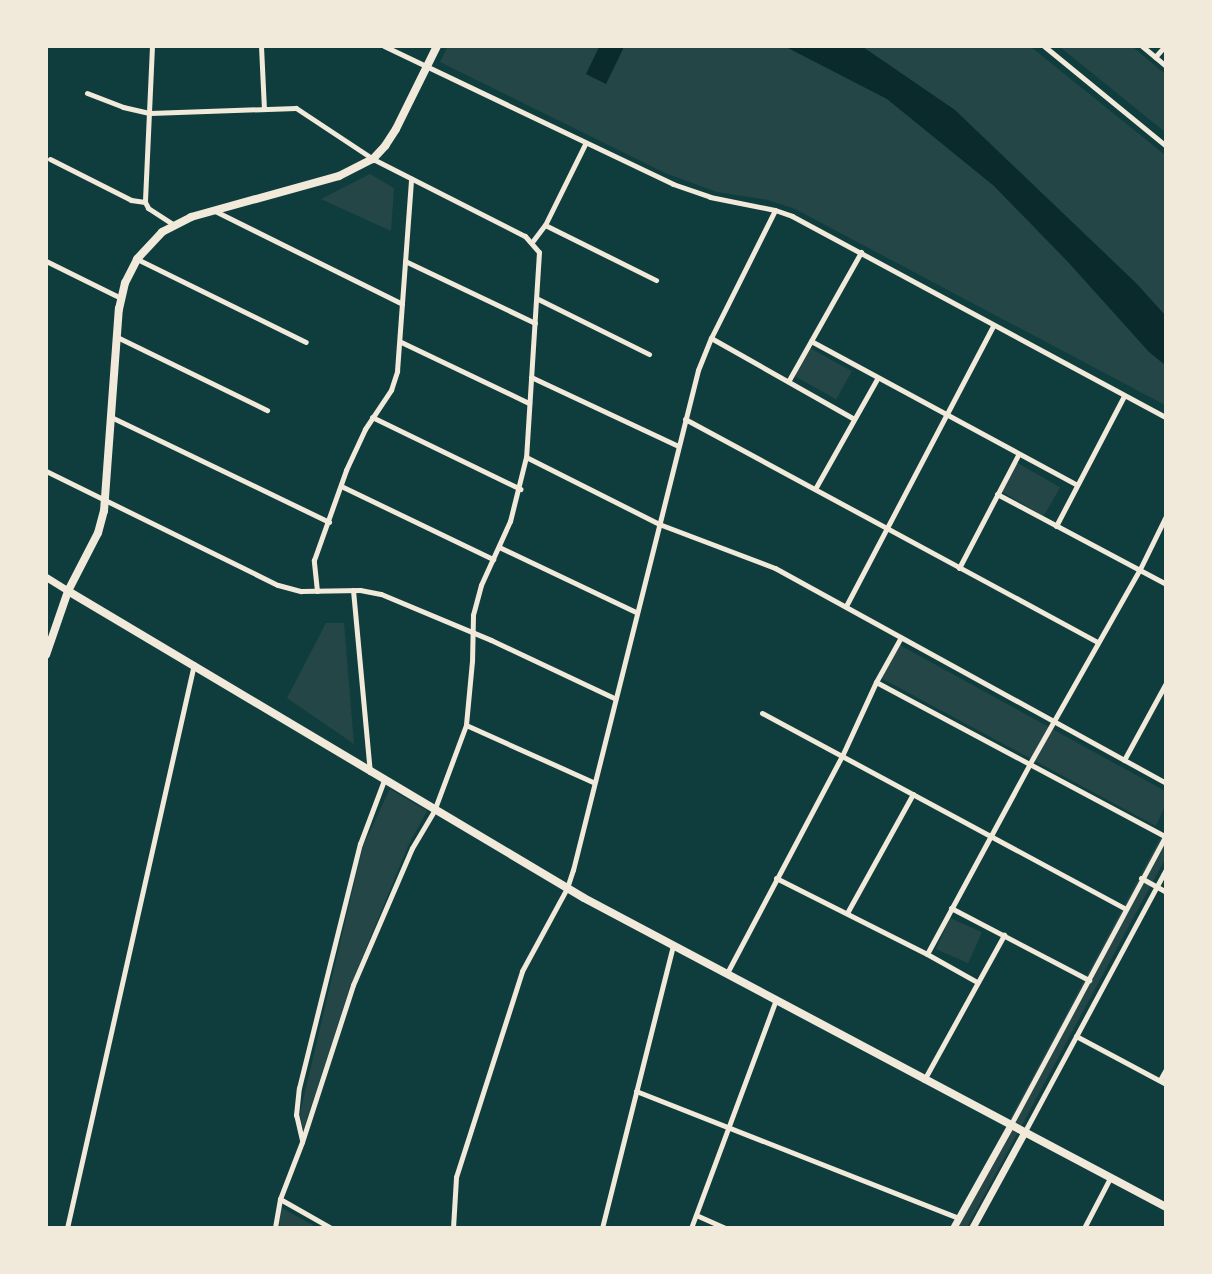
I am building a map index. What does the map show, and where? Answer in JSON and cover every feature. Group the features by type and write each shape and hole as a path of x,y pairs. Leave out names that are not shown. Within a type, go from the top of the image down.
{"main road":[{"path":"46,655 68,591 98,532 105,501 121,298 137,259 152,242 174,225 212,209 339,176 373,159 390,139 436,46"},
{"path":"68,591 194,664 434,811 567,888 1010,1126 1166,1207"}],"street":[{"path":"152,46 144,202 148,208 174,225"},
{"path":"261,46 264,109"},
{"path":"384,46 585,144 673,184 710,197 775,210 861,252 993,326 1166,417"},
{"path":"1044,46 1166,146"},
{"path":"1142,46 1166,66"},
{"path":"1155,57 1165,46"},
{"path":"87,93 123,107 150,113 296,108 373,159 513,229 532,242 539,252 538,299 526,457 520,489 499,547 478,595 471,632 472,661 466,726 434,811 412,848 353,985 302,1142 280,1199 275,1227"},
{"path":"532,242 545,225 585,144"},
{"path":"50,159 131,200 144,202"},
{"path":"316,591 314,560 341,486 353,454 395,380 401,342 411,179"},
{"path":"212,209 402,304"},
{"path":"453,1227 456,1177 519,981 533,948 567,888 685,418 711,338 775,210"},
{"path":"545,225 656,280"},
{"path":"789,380 861,252"},
{"path":"137,259 306,342"},
{"path":"46,261 121,298"},
{"path":"405,261 535,323"},
{"path":"538,299 649,354"},
{"path":"846,606 993,326"},
{"path":"117,337 267,410"},
{"path":"711,338 789,380 854,419"},
{"path":"811,341 877,379 1077,485"},
{"path":"401,342 529,403"},
{"path":"531,376 678,446"},
{"path":"815,489 877,379"},
{"path":"1056,526 1124,396"},
{"path":"111,417 329,522"},
{"path":"372,417 520,489"},
{"path":"685,418 1098,642"},
{"path":"959,568 1018,455"},
{"path":"526,457 659,524 743,553 1056,720 1166,783"},
{"path":"46,471 278,585 294,590 353,590 391,598 614,698"},
{"path":"341,486 493,559"},
{"path":"997,494 1166,584"},
{"path":"927,954 1029,765 1140,569 1166,516"},
{"path":"499,547 636,612"},
{"path":"46,578 68,591"},
{"path":"353,590 370,772"},
{"path":"727,973 842,756 876,682 901,638"},
{"path":"67,1227 194,664"},
{"path":"876,682 1165,835 1124,908 1089,980 953,1227"},
{"path":"1124,760 1166,683"},
{"path":"762,713 1124,908"},
{"path":"466,726 593,782"},
{"path":"302,1142 296,1115 300,1088 360,844 384,780"},
{"path":"847,913 913,794"},
{"path":"972,1227 1166,869"},
{"path":"776,878 927,954 977,982"},
{"path":"1141,878 1166,892"},
{"path":"951,908 1089,980"},
{"path":"924,1080 1004,935"},
{"path":"602,1227 673,945"},
{"path":"691,1227 776,1000"},
{"path":"1076,1036 1163,1082 1166,1069"},
{"path":"636,1091 958,1218"},
{"path":"1084,1227 1110,1178"},
{"path":"280,1199 331,1227"},
{"path":"696,1215 725,1227"}],"shaded area":[{"path":"448,46 1031,47 1165,155 1165,405 795,209 768,200 717,192 665,173 440,62"},
{"path":"599,47 624,47 606,84 586,74"},
{"path":"786,47 863,47 955,110 1136,283 1165,315 1165,365 1149,352 1068,262 994,186 887,99"},
{"path":"1060,47 1133,47 1165,74 1165,132"},
{"path":"370,174 394,188 391,231 321,199"},
{"path":"808,347 852,371 836,399 792,375"},
{"path":"1016,462 1060,487 1044,516 1000,491"},
{"path":"326,623 344,623 354,744 287,698"},
{"path":"898,644 1165,791 1165,806 1156,826 879,677"},
{"path":"390,789 427,811 408,846 350,987 303,1131 300,1113 363,846"},
{"path":"1165,829 1165,859 967,1227 952,1228"},
{"path":"950,918 982,932 968,963 936,949"},
{"path":"282,1208 316,1227 281,1227 279,1222"}]}
